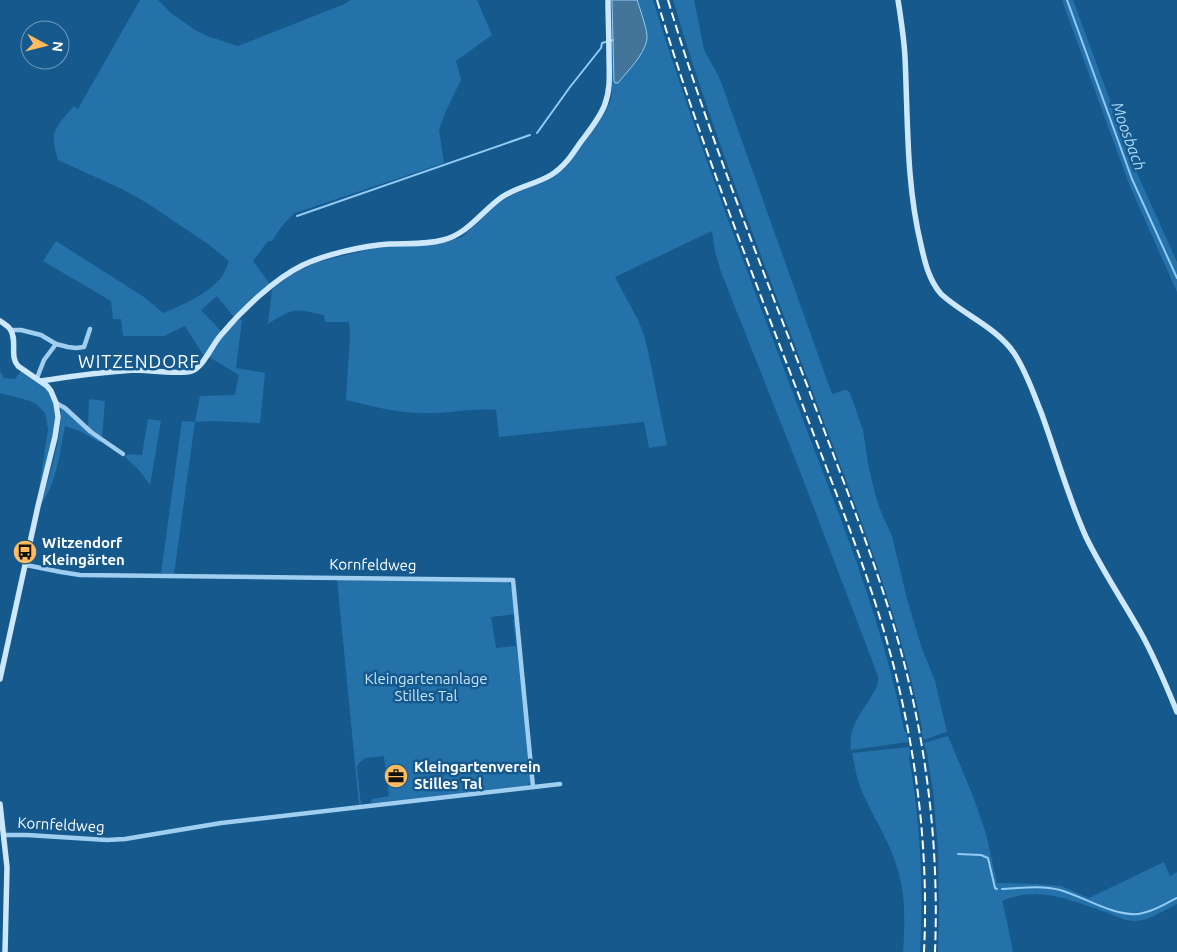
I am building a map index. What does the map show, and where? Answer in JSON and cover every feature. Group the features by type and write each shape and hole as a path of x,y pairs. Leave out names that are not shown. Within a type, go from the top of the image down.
{"street":[{"path":"39,379 133,370 190,372 199,366 216,341 235,320 290,272 303,265 332,255 364,248 430,243 450,238 462,232 503,196 551,175 571,156 604,107 609,91 608,0"},
{"path":"898,0 905,54 910,178 919,237 930,276 941,294 997,335 1019,360 1038,405 1086,536 1150,649 1177,712"},
{"path":"0,321 11,330 13,335 15,363 39,379 51,391 56,403 58,417 0,680"},
{"path":"11,330 21,330 41,335 56,344 82,348 86,344 90,330"},
{"path":"39,379 44,360 56,344"},
{"path":"56,403 65,408 91,432 124,454"},
{"name":"Kornfeldweg","path":"26,565 80,574 513,580 533,787"},
{"name":"Kornfeldweg","path":"4,835 107,840 125,839 221,823 560,784"},
{"path":"0,804 7,867 5,952"}],"green space":[{"path":"140,0 158,0 171,13 195,30 238,46 351,0 477,0 492,35 456,61 461,80 439,130 444,163 295,213 282,226 272,241 268,241 253,261 270,284 236,316 233,316 217,296 201,310 221,331 204,356 185,326 164,336 123,336 121,319 113,319 111,301 43,261 56,241 144,297 163,313 204,293 223,275 229,261 208,244 147,203 122,189 58,160 54,142 56,128 74,106 78,109"},
{"path":"611,0 618,83 642,53 646,33 637,0 653,0 725,211 860,573 885,651 908,742 851,750 852,732 858,717 876,688 878,676 721,272 712,231 615,277 644,335 667,445 649,448 644,422 499,437 496,410 413,413 384,409 346,400 349,322 325,322 324,315 296,310 284,314 268,324 272,289 298,271 315,263 375,248 438,244 462,237 505,199 540,183 564,169 595,128 611,100"},
{"path":"673,0 694,0 704,50 721,82 832,394 845,390 850,393 863,430 869,469 876,497 892,536 907,599 921,646 935,681 947,732 923,740 914,690 881,577 727,163"},
{"path":"1062,0 1073,0 1136,171 1177,262 1177,292 1129,184"},
{"path":"239,319 242,320 236,368 265,373 260,423 195,422 200,396 235,395 239,375 209,357 223,336"},
{"path":"0,371 4,378 15,379 21,371 45,387 53,400 55,426 37,503 48,429 45,413 30,401 0,393"},
{"path":"89,399 105,401 102,437 88,428"},
{"path":"61,409 64,409 102,442 65,426 54,477 41,504 57,444"},
{"path":"148,419 161,421 150,485 139,470 125,457 128,454 142,455"},
{"path":"182,421 195,422 174,574 161,573"},
{"name":"Kleingartenanlage Stilles Tal","path":"337,579 509,583 512,590 515,614 491,617 496,648 516,646 513,619 515,620 531,778 528,785 524,787 371,803 372,799 389,796 384,756 365,758 357,767 361,805 359,805"},
{"path":"948,736 973,796 986,834 997,883 1061,886 1089,898 1164,862 1170,876 1177,872 1177,904 1151,917 1135,921 1054,896 1029,894 1016,896 1002,901 1013,952 938,952 938,849 933,791 924,743"},
{"path":"909,747 920,854 922,903 920,952 903,952 904,908 902,885 893,855 861,789 852,753"}],"shaded area":[{"path":"612,0 637,0 647,35 643,51 618,83 614,81"}],"waterway":[{"name":"Moosbach","path":"1067,0 1132,179 1177,278"},
{"path":"537,133 601,48 602,43 613,40"},
{"path":"297,216 530,135"},
{"path":"958,854 981,855 988,858 995,888 997,889"},
{"path":"1002,889 1053,888 1128,914 1148,912 1177,898"}],"railway":[{"path":"657,0 709,157 850,529 888,645 906,721 918,797 924,874 924,952"},
{"path":"668,0 720,157 863,534 884,594 902,655 919,728 930,802 935,877 935,952"}],"place":[{"name":"Witzendorf Kleingärten","path":"25,552"},
{"name":"Kleingartenverein Stilles Tal","path":"396,776"}],"district":[{"name":"WITZENDORF","path":"139,362"}]}
